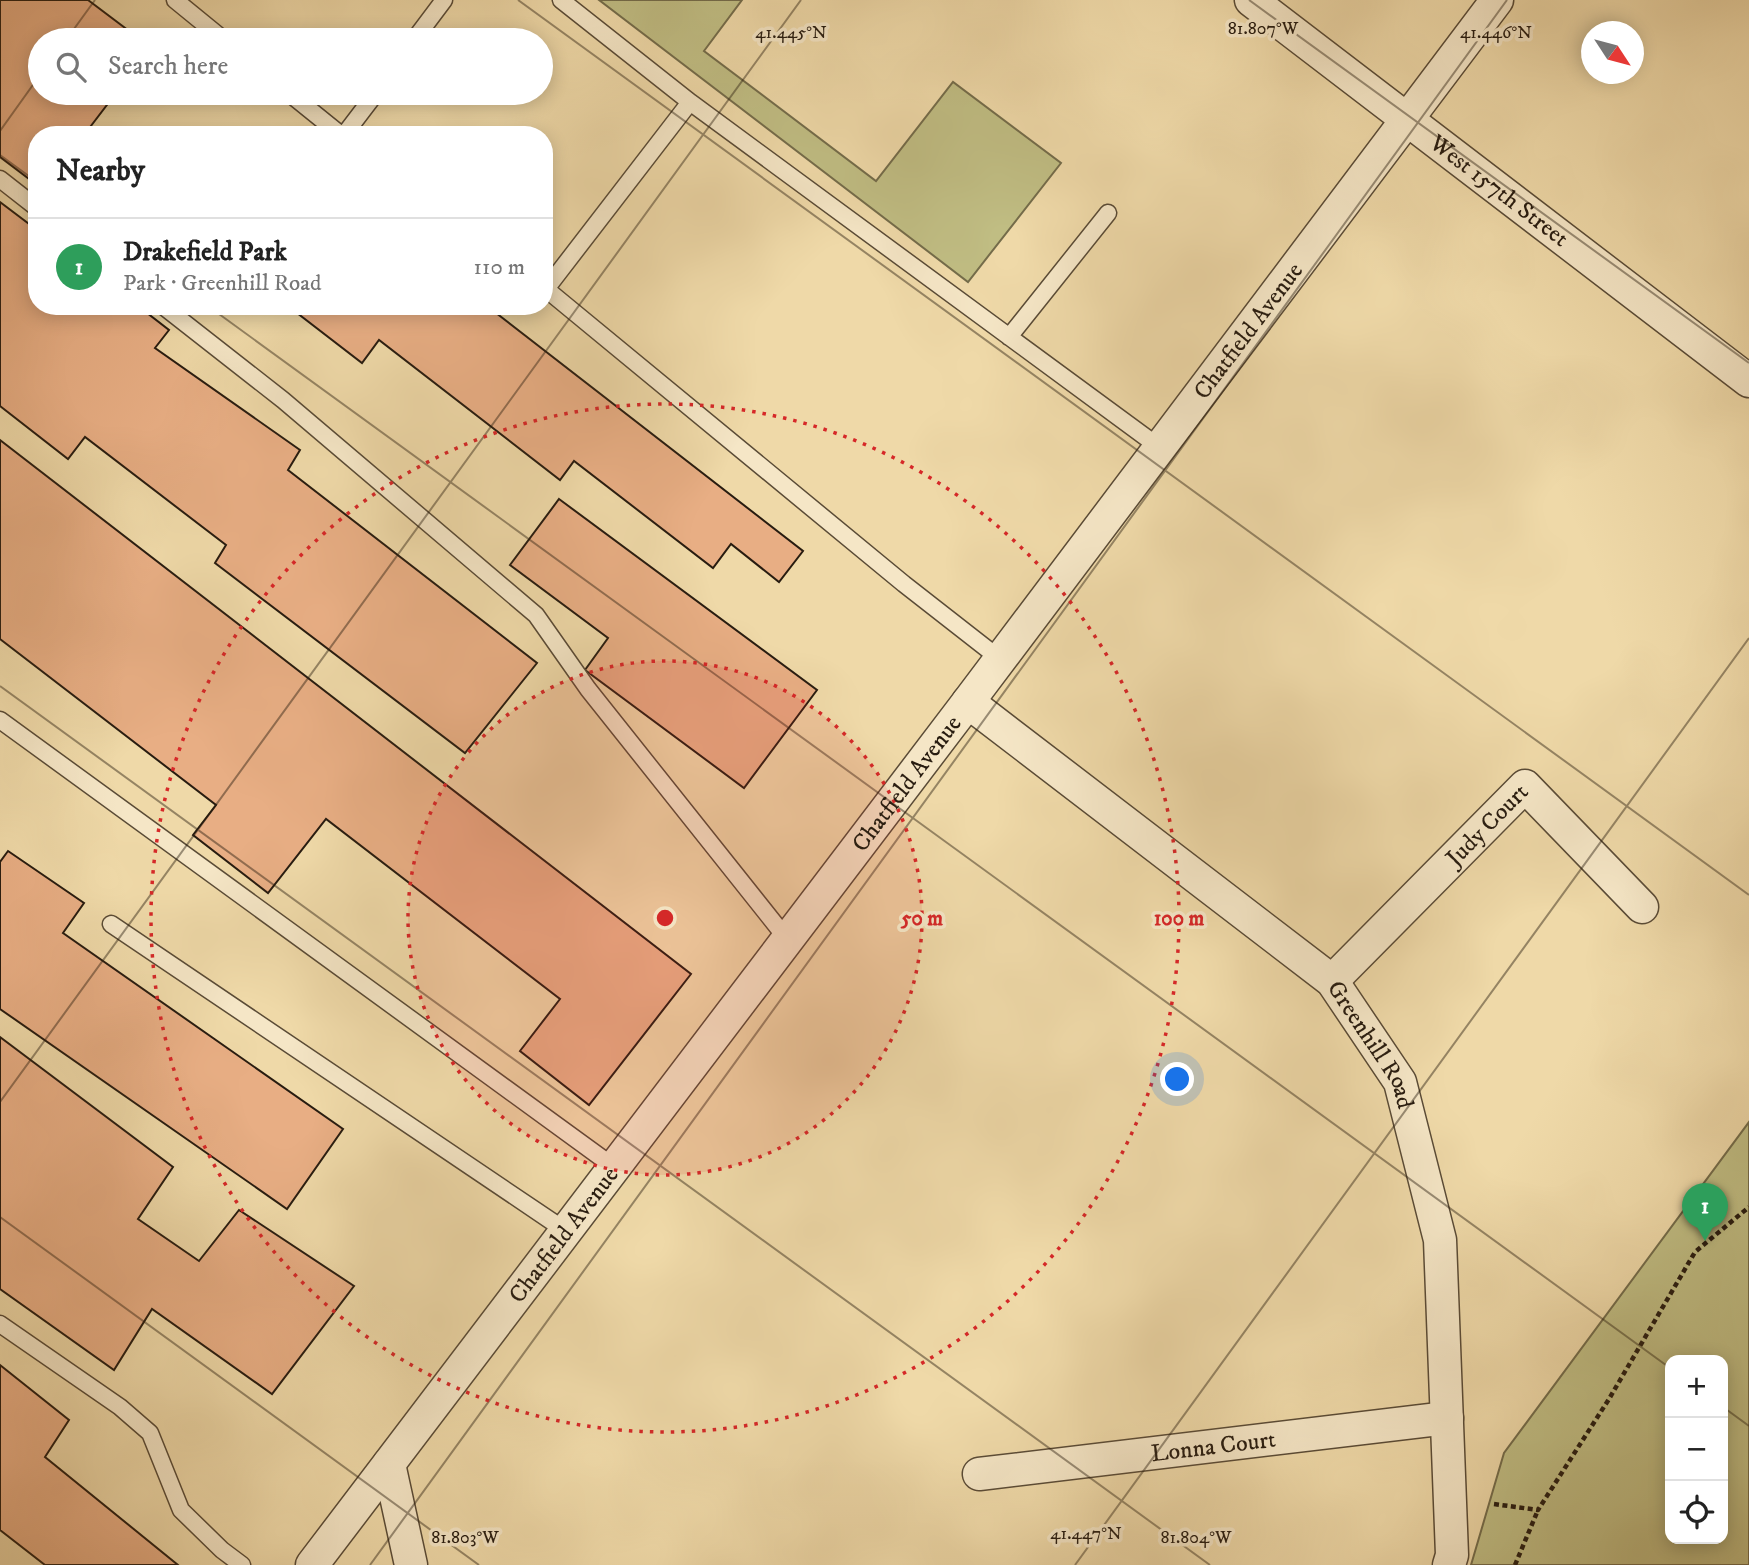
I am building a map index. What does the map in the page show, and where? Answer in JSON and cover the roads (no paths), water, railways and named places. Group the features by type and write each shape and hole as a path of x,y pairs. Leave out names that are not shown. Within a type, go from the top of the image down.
{"street":[{"name":"West 157th Street","path":"1251,0 1749,381"},
{"name":"Chatfield Avenue","path":"312,1565 1497,0"},
{"name":"Greenhill Road","path":"968,702 1332,982 1400,1082 1440,1240 1452,1555 1449,1565"},
{"name":"Judy Court","path":"1332,982 1525,786 1642,907"},
{"name":"Lonna Court","path":"979,1474 1447,1418"},
{"path":"388,1464 411,1565"}],"lane":[{"path":"175,0 209,28"},
{"path":"423,28 444,0"},
{"path":"561,0 690,102 1159,447"},
{"path":"553,279 690,102"},
{"path":"304,105 331,126"},
{"path":"350,126 367,105"},
{"path":"0,179 28,201"},
{"path":"1009,337 1108,213"},
{"path":"553,296 904,584 1000,659"},
{"path":"174,315 283,400 536,615 588,689 788,939"},
{"path":"0,720 614,1167"},
{"path":"111,924 566,1231"},
{"path":"0,1324 120,1407 150,1433 181,1510 222,1550 242,1565"}],"place":[{"name":"Drakefield Park","path":"1705,1241"}]}
